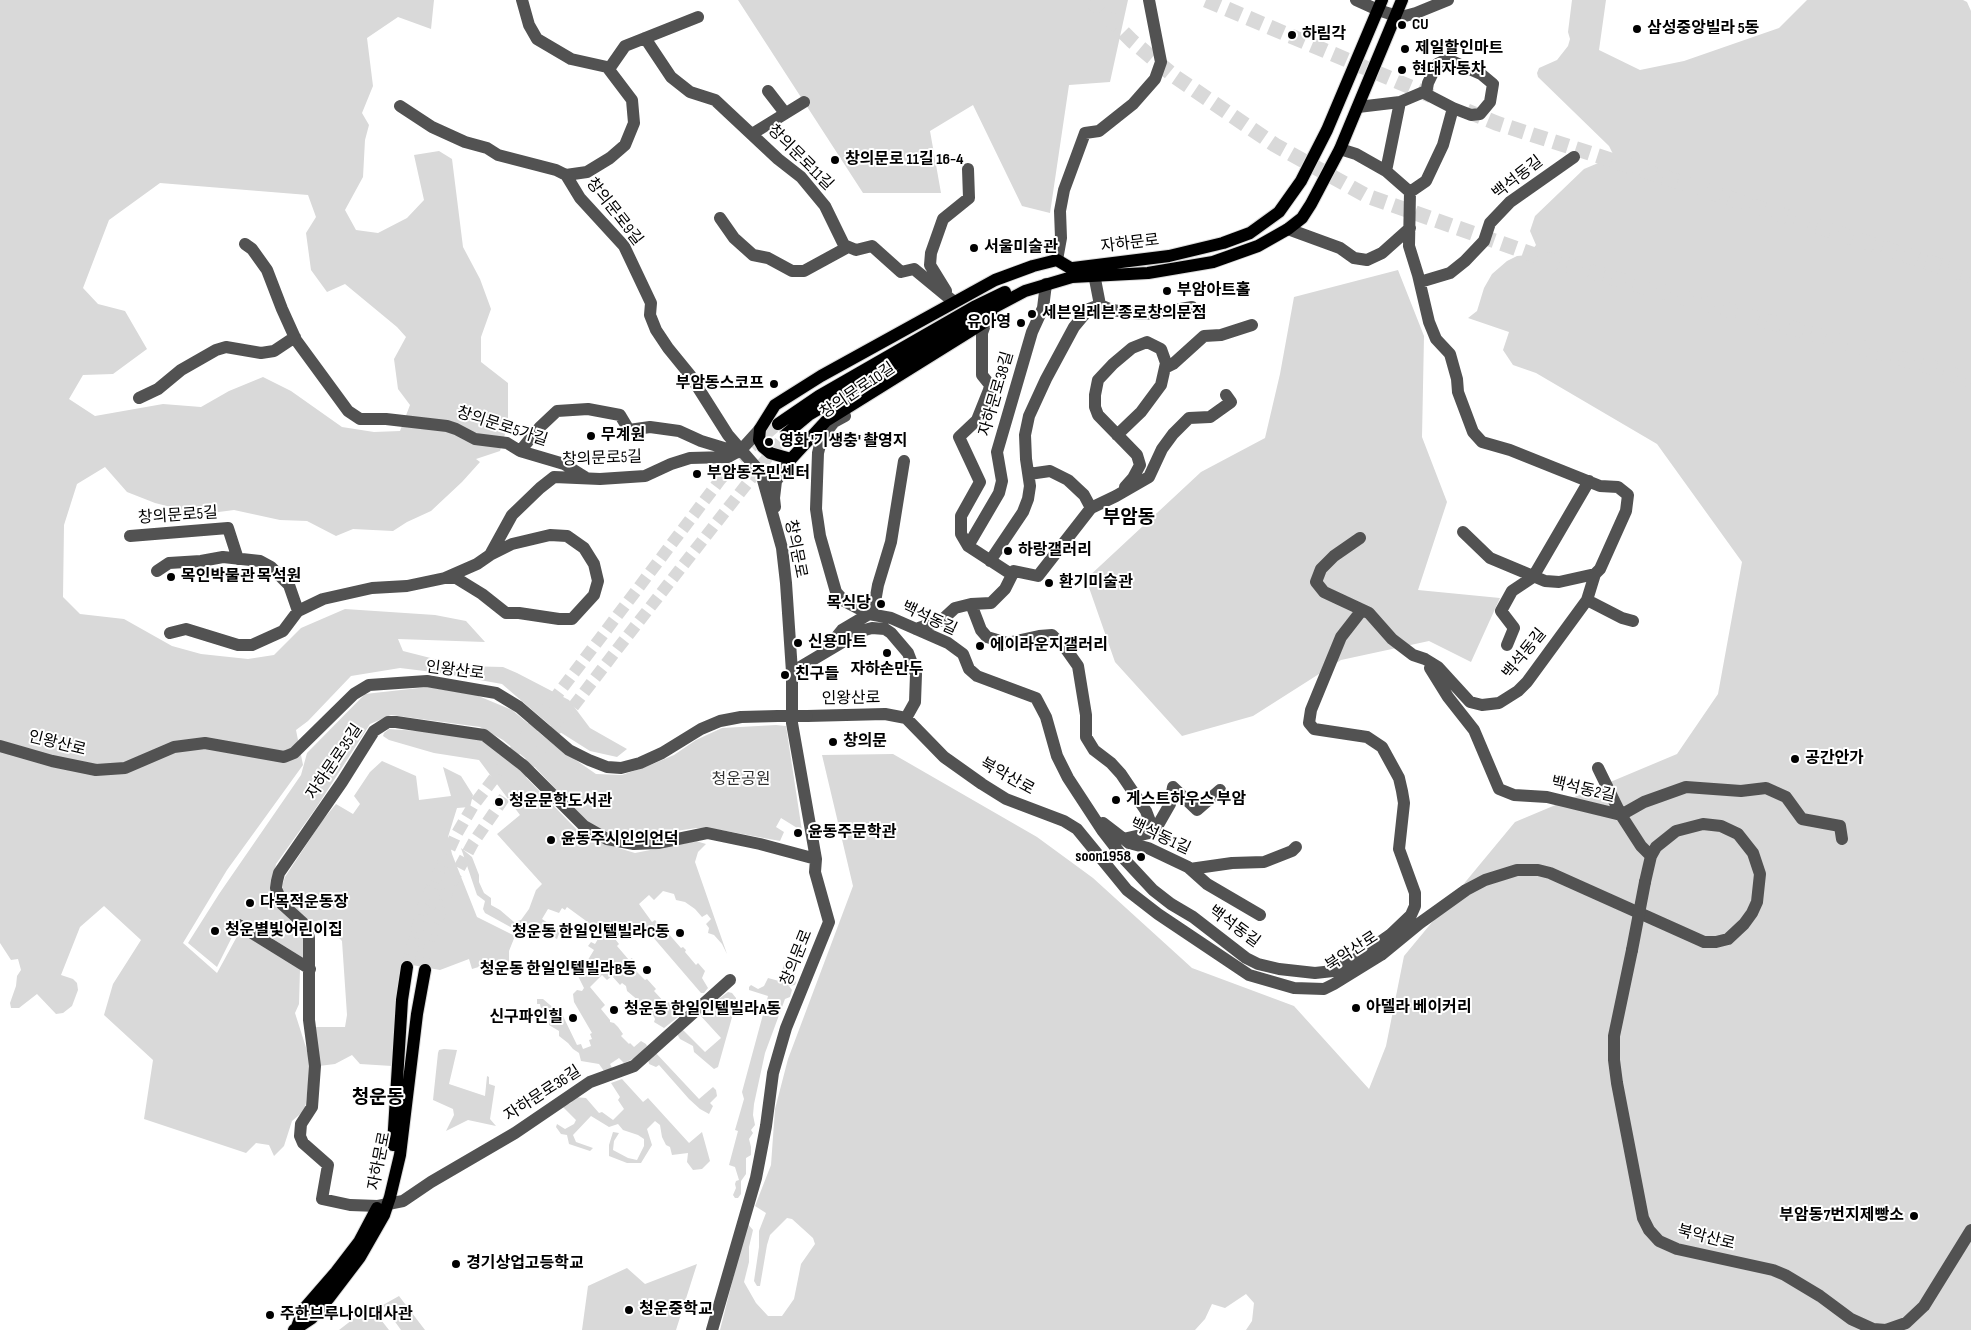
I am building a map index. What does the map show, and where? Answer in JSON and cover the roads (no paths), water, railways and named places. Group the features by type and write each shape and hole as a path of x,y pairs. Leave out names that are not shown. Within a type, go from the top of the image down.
{"main road":[{"name":"자하문로","path":"786,434 810,414 952,330 1025,291 1072,277 1094,274 1148,272 1213,262 1258,246 1288,229 1302,218 1340,149 1397,16 1402,0"},
{"name":"자하문로","path":"778,424 819,396 974,307 1033,280 1072,268 1169,256 1223,244 1250,233 1279,212 1301,181 1328,130 1380,5"},
{"path":"1025,291 1016,304 826,421 791,459 770,453 763,447 759,440 760,429 775,405 787,396 952,300 995,280 1033,266 1058,260 1072,268"},
{"name":"자하문로","path":"383,1206 390,1167 396,1112 402,1000 407,967"},
{"name":"자하문로","path":"295,1329 312,1318 360,1257 376,1231 400,1155 417,1014 425,970"}],"street":[{"path":"522,0 529,25 537,39 571,58 607,67 632,100 634,123 625,145 610,158 587,172 566,175"},
{"path":"1058,260 1060,211 1064,190 1085,133 1099,131 1133,104 1155,79 1161,62 1149,0"},
{"path":"1356,0 1380,5 1397,16 1416,13 1448,0"},
{"path":"609,69 625,46 698,17"},
{"name":"창의문로11길","path":"645,38 671,77 690,92 715,100 778,159 801,177 825,206 844,245 848,247"},
{"path":"1447,59 1482,74 1494,84 1490,102 1480,114 1471,115 1453,108 1426,94 1428,83 1437,64 1447,59"},
{"path":"768,91 785,114"},
{"path":"1358,106 1400,102 1426,91"},
{"path":"752,134 804,102"},
{"path":"1386,171 1400,102"},
{"name":"창의문로9길","path":"400,106 432,127 465,142 487,148 498,156 556,170 566,175 580,198 624,246 651,303 650,315 656,330 690,375 728,435 742,450"},
{"path":"1340,149 1356,154 1386,171 1410,192 1426,181 1443,146 1453,108"},
{"name":"백석동길","path":"1420,282 1450,273 1465,261 1484,241 1490,223 1510,202 1574,157"},
{"path":"952,300 930,265 931,253 943,219 969,198 968,169"},
{"name":"백석동길","path":"1360,538 1334,556 1321,569 1316,582 1324,592 1369,613 1392,639 1412,655 1425,659 1438,667 1470,702 1482,705 1499,703 1518,691 1527,682 1587,600 1595,574 1600,569 1626,511 1628,495 1618,488 1600,486 1510,450 1482,442 1473,432 1458,392 1457,379 1450,354 1436,339 1429,322 1409,246 1410,192"},
{"path":"720,218 734,238 753,255 768,258 792,271 804,271 848,247 856,250 872,246 901,272 914,269 952,300"},
{"path":"1288,229 1340,248 1354,258 1367,260 1382,252 1410,228"},
{"name":"창의문로5가길","path":"245,244 268,270 295,337 348,411 360,418 386,419 456,428 475,439 507,443 520,452 564,464 585,477"},
{"path":"1094,274 1100,305"},
{"name":"자하문로38길","path":"968,546 999,494 1002,481 997,452 1032,332 1043,308 1046,284"},
{"path":"990,561 1023,512 1028,499 1029,474 1024,434 1029,416 1046,379 1074,327 1089,309 1100,305 1112,310 1140,314 1192,308"},
{"path":"981,324 982,375 990,385 977,420 959,437 980,482 961,516 961,534 968,546 1011,574"},
{"name":"창의문로10길","path":"869,614 844,601 836,592 820,536 816,509 818,454 822,437 834,422 958,344 981,324"},
{"path":"1164,368 1173,364 1204,336 1222,335 1252,325"},
{"path":"139,398 158,389 181,370 216,350 226,347 274,352 295,337"},
{"path":"1116,496 1133,478 1140,465 1137,455 1117,435 1098,415 1095,407 1098,380 1132,348 1147,342 1161,349 1166,363 1161,385 1154,396 1117,435"},
{"path":"916,629 942,620 955,608 970,604 991,603 1005,589 1014,571 1038,576 1091,508 1149,477 1162,449 1173,434 1189,418 1210,417 1231,402 1226,395"},
{"path":"520,452 540,427 557,411 588,409 620,415 629,430 650,427 679,431 701,441 724,448 742,450 760,429"},
{"name":"창의문로5길","path":"490,555 512,515 554,477 600,479 646,476 690,458 728,456 742,450"},
{"name":"창의문로","path":"712,1330 756,1178 766,1126 773,1073 786,1028 828,922 815,872 816,859 792,723 792,672 782,548 761,473 742,450"},
{"path":"772,516 775,508 776,481 791,459"},
{"path":"869,614 875,602 891,542 904,462"},
{"path":"1029,474 1050,471 1068,480 1084,495 1091,508"},
{"name":"백석동길","path":"1507,645 1514,628 1501,611 1512,591 1533,577 1589,481"},
{"name":"창의문로5길","path":"130,536 228,528 238,559"},
{"path":"1464,532 1490,558 1545,581 1559,582 1595,574"},
{"path":"170,633 186,629 238,645 252,646 283,631 298,611 323,599 372,588 407,586 445,578 456,578 482,594 506,613 572,619 594,595 598,581 594,564 584,548 567,536 550,535 512,544 476,564 445,578"},
{"path":"157,571 169,563 201,561 223,557 260,562 271,567 289,585 298,611"},
{"path":"1587,600 1622,618 1633,620"},
{"path":"970,604 981,630 987,637 1007,643 1052,635 1066,649 1078,666 1086,715 1086,737 1094,750 1111,762 1121,774 1146,811 1154,832"},
{"name":"백석동길","path":"824,652 842,630 869,614 891,618 948,643 963,654 969,668 977,676 1036,698 1046,717 1057,756 1068,778 1094,815 1102,830 1126,861 1153,890 1171,904 1193,916 1234,949 1258,964 1279,969 1315,973 1333,971 1356,959 1390,935 1411,915 1416,906 1415,893 1399,849 1404,803 1399,778 1382,747 1367,737 1314,729 1309,723 1311,710 1341,637 1362,610"},
{"name":"백석동길","path":"792,672 861,631 872,628 884,629 891,633 908,653 916,674 915,702 906,718"},
{"name":"백석동2길","path":"1425,659 1448,697 1474,730 1499,789 1514,795 1548,797 1621,815 1644,802 1686,787 1741,791 1766,788 1786,797 1802,819 1840,826 1842,839"},
{"name":"인왕산로","path":"0,746 52,761 96,770 125,768 174,747 205,743 284,757 294,753 354,694 368,685 428,681 496,693 519,707 569,750 607,767 621,768 640,763 662,753 701,729 720,721 741,717 884,714 906,718"},
{"name":"북악산로","path":"906,718 944,757 982,784 1006,799 1064,821 1077,829 1127,890 1158,914 1249,974 1294,988 1324,989 1334,984 1381,955 1420,923 1466,890 1485,880 1517,870 1538,870 1550,873 1704,942 1716,942 1728,938 1752,913 1757,902 1760,874 1757,861 1744,840 1730,830 1703,824 1685,828 1665,838 1656,847 1651,856 1645,882 1632,950 1614,1036 1614,1060 1643,1218 1649,1230 1659,1241 1677,1249 1773,1270 1785,1275 1820,1296 1851,1319 1873,1329 1886,1330 1906,1323 1924,1306 1971,1230"},
{"name":"자하문로35길","path":"383,1206 350,1205 322,1199 328,1165 303,1143 300,1136 301,1124 312,1107 315,1066 309,1020 310,969 308,930 282,904 276,888 278,873 342,782 374,731 388,722 406,722 484,735 524,766 584,826 607,839 634,844 658,843 707,833 760,844 816,859"},
{"path":"1598,768 1621,815 1641,846 1651,856"},
{"path":"1124,839 1154,832 1170,804 1173,787 1197,810 1220,790"},
{"name":"백석동1길","path":"1094,815 1129,843 1148,848 1190,869 1206,884 1260,915"},
{"name":"백석동1길","path":"1190,869 1232,863 1264,862 1292,851 1296,847"},
{"path":"239,925 310,969"},
{"name":"자하문로36길","path":"383,1206 403,1201 431,1182 514,1133 590,1082 634,1066 730,980"}],"tunnel":[{"path":"1091,0 1132,41 1174,76 1275,145 1367,196 1549,260 1921,364 1971,381"},
{"path":"1206,0 1434,97"},
{"path":"1467,111 1496,123 1971,276"},
{"path":"407,967 424,904 456,835 473,806 720,480 738,458 778,424"},
{"path":"425,970 435,927 448,889 473,843 513,785 786,434"}],"place":[{"name":"CU","path":"1402,25"},
{"name":"삼성중앙빌라 5동","path":"1637,29"},
{"name":"하림각","path":"1292,35"},
{"name":"제일할인마트","path":"1405,49"},
{"name":"현대자동차","path":"1402,70"},
{"name":"창의문로 11길 16-4","path":"835,160"},
{"name":"서울미술관","path":"974,248"},
{"name":"부암아트홀","path":"1167,291"},
{"name":"세븐일레븐 종로창의문점","path":"1032,314"},
{"name":"유아영","path":"1021,323"},
{"name":"부암동스코프","path":"774,384"},
{"name":"무계원","path":"591,436"},
{"name":"영화 '기생충' 촬영지","path":"769,442"},
{"name":"부암동주민센터","path":"697,474"},
{"name":"하랑갤러리","path":"1008,551"},
{"name":"목인박물관 목석원","path":"171,577"},
{"name":"환기미술관","path":"1049,583"},
{"name":"목식당","path":"881,604"},
{"name":"신용마트","path":"798,643"},
{"name":"에이라운지갤러리","path":"980,646"},
{"name":"자하손만두","path":"887,653"},
{"name":"친구들","path":"785,675"},
{"name":"창의문","path":"833,742"},
{"name":"공간안가","path":"1795,759"},
{"name":"게스트하우스 부암","path":"1116,800"},
{"name":"청운문학도서관","path":"499,802"},
{"name":"윤동주문학관","path":"798,833"},
{"name":"윤동주시인의언덕","path":"551,840"},
{"name":"soon1958","path":"1141,857"},
{"name":"다목적운동장","path":"250,903"},
{"name":"청운별빛어린이집","path":"215,931"},
{"name":"청운동 한일인텔빌라C동","path":"680,933"},
{"name":"청운동 한일인텔빌라B동","path":"647,970"},
{"name":"아델라 베이커리","path":"1356,1008"},
{"name":"청운동 한일인텔빌라A동","path":"614,1010"},
{"name":"신구파인힐","path":"573,1018"},
{"name":"부암동7번지제빵소","path":"1914,1216"},
{"name":"경기상업고등학교","path":"456,1264"},
{"name":"청운중학교","path":"629,1310"},
{"name":"주한브루나이대사관","path":"270,1315"}],"district":[{"name":"부암동","path":"1129,518"},
{"name":"청운동","path":"378,1098"}],"park label":[{"name":"청운공원","path":"741,780"}]}
